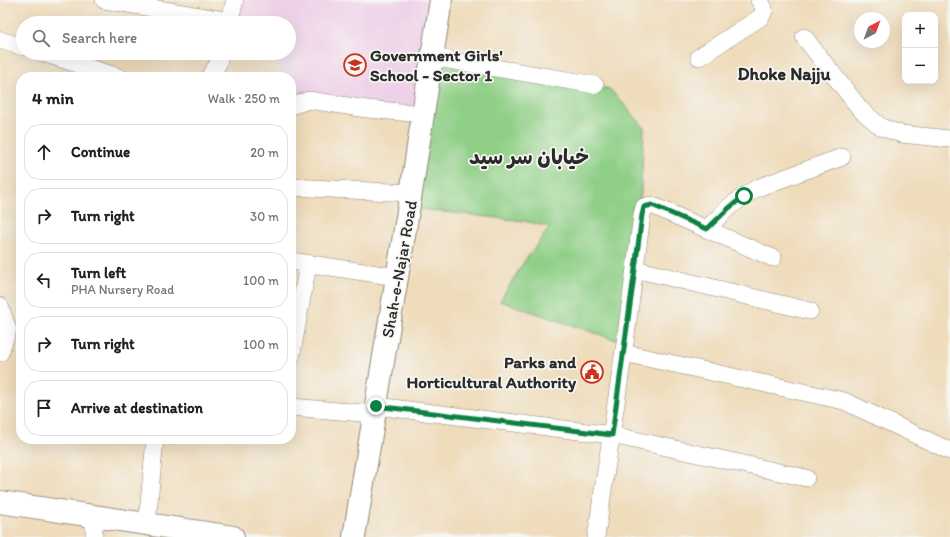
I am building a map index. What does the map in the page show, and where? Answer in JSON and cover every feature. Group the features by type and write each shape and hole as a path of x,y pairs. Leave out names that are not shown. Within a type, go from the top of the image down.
{"street":[{"path":"104,0 195,16"},
{"path":"231,16 235,0"},
{"name":"Shah-e-Najar Road","path":"354,537 411,193 441,0"},
{"path":"699,56 761,17 764,12 763,6 759,0"},
{"path":"804,38 861,110 881,127 902,134 950,139"},
{"path":"0,40 16,45"},
{"path":"432,57 595,85"},
{"path":"64,60 103,72"},
{"path":"212,72 219,60"},
{"path":"296,104 309,100 367,109 423,114"},
{"path":"707,229 729,208 757,188 842,157"},
{"path":"296,187 411,193"},
{"path":"596,537 624,353 644,207 652,205 773,258"},
{"path":"296,262 397,277"},
{"path":"296,330 308,264"},
{"path":"635,269 810,311"},
{"path":"0,306 8,330 0,353"},
{"path":"624,353 844,401 950,451"},
{"path":"296,407 375,410 612,435 806,478"},
{"path":"147,524 155,444"},
{"path":"0,502 94,526 147,524 233,537"}],"shaded area":[{"name":"Government Girls' School - Sector 1","path":"235,0 441,0 423,114 309,100 296,85 296,72 285,72 275,60 296,60 296,16 238,16 233,10"}],"green space":[{"path":"432,57 610,89 644,127 638,248 625,343 500,301 524,262 550,227 524,221 409,208"}],"place":[{"name":"Government Girls' School - Sector 1","path":"355,65"},
{"name":"Parks and Horticultural Authority","path":"592,372"}],"district":[{"name":"Dhoke Najju","path":"784,74"},
{"name":"خیابان سر سید","path":"529,156"}],"route":[{"path":"376,406 612,435 644,207 652,205 707,229 744,196"}]}
